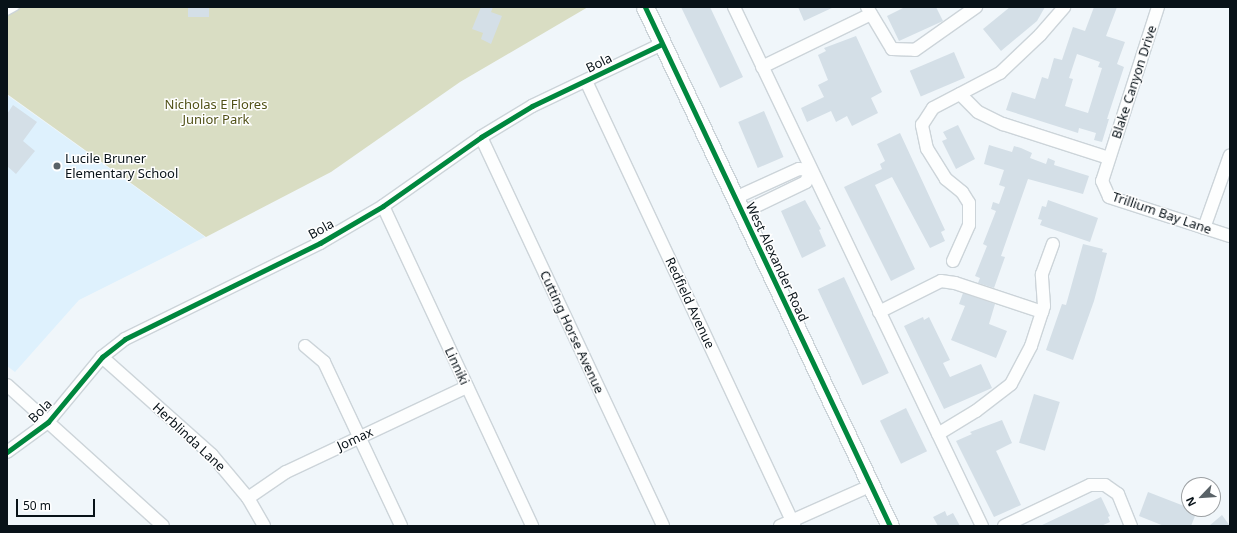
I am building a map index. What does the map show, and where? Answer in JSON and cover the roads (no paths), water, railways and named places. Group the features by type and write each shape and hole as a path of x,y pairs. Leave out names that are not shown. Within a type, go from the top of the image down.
{"main road":[{"name":"West Alexander Road","path":"645,7 890,526"}],"street":[{"path":"734,7 982,526"},
{"path":"762,67 869,10 892,49 915,50 976,7"},
{"path":"953,261 969,225 968,203 962,192 946,179 927,149 922,125 933,108 1000,73 1040,35 1064,7"},
{"name":"Blake Canyon Drive","path":"1109,158 1158,7"},
{"name":"Bola","path":"7,452 48,422 102,357 141,329 320,243 382,206 481,137 532,106 662,44"},
{"name":"Redfield Avenue","path":"586,81 793,523"},
{"path":"960,94 978,112 1002,124 1109,158"},
{"name":"Cutting Horse Avenue","path":"481,137 663,526"},
{"path":"1204,228 1230,155"},
{"name":"Trillium Bay Lane","path":"1109,158 1102,181 1109,197 1230,236"},
{"path":"739,205 773,181 799,169 812,170"},
{"path":"739,205 779,195 806,182 812,170"},
{"name":"Linniki","path":"382,206 532,526"},
{"path":"938,434 976,412 1011,384 1031,346 1042,312 1042,274 1053,244"},
{"path":"879,312 941,281 954,283 1042,312"},
{"path":"305,346 324,362 401,526"},
{"name":"Herblinda Lane","path":"102,357 212,455 248,498 264,526"},
{"path":"7,385 163,526"},
{"name":"Jomax","path":"248,498 286,472 467,387"},
{"path":"1004,526 1090,484 1105,485 1118,494 1132,526"},
{"path":"780,526 793,523 870,486"}],"lane":[{"path":"7,12 16,7"},
{"path":"773,181 779,195"}],"place":[{"name":"Lucile Bruner Elementary School","path":"57,166"}],"park label":[{"name":"Nicholas E Flores Junior Park","path":"216,112"}]}
